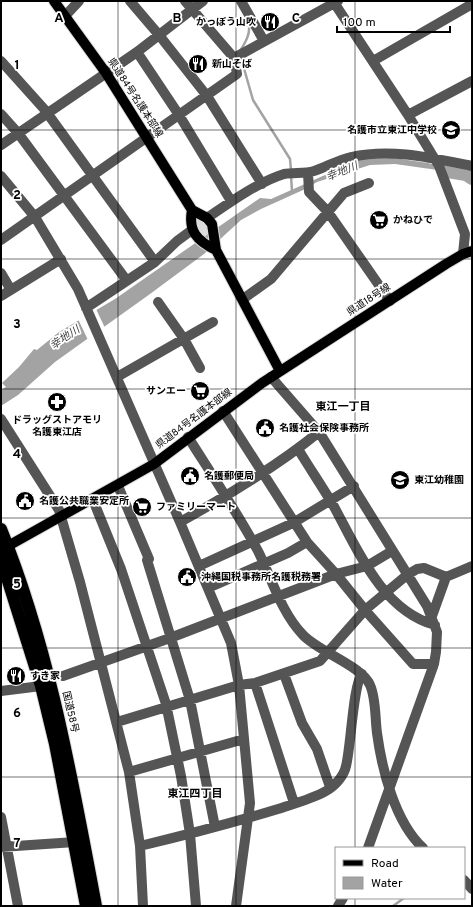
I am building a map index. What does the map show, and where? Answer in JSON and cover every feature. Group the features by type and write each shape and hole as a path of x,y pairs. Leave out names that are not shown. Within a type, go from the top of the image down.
{"highway":[{"name":"国道58号","path":"1,529 5,549 35,624 51,685 65,744 96,906"},
{"path":"1,559 41,686 75,842 86,906"}],"main road":[{"name":"県道84号名護本部線","path":"54,1 106,73 192,210 207,218"},
{"path":"192,210 190,225 192,230 205,243 216,250"},
{"path":"207,218 214,227 216,250 244,299 280,371"},
{"name":"県道18号線","path":"280,371 468,252"},
{"name":"県道84号名護本部線","path":"5,549 118,486 154,464 223,411 280,371"}],"street":[{"path":"65,16 79,1"},
{"path":"130,1 207,96 262,184"},
{"path":"1,240 237,74 234,58 185,1"},
{"path":"1,145 137,52 203,1"},
{"path":"241,1 264,41"},
{"path":"234,58 335,2 439,166 464,234 468,252"},
{"path":"373,61 472,4"},
{"path":"137,52 179,115 231,201"},
{"path":"1,61 48,113 155,262"},
{"path":"408,115 472,81"},
{"path":"1,114 18,133 65,195 127,281"},
{"path":"207,218 231,201 262,184 286,174 308,175 349,157 369,154 402,153 439,166 472,166"},
{"path":"308,175 309,192 328,212 390,301"},
{"path":"1,176 34,217 78,289 199,566 230,643 239,685 250,786 250,818 236,906"},
{"path":"244,299 271,280 344,194 369,183"},
{"path":"87,310 155,262 177,241 192,230"},
{"path":"1,296 61,259"},
{"path":"1,273 11,290"},
{"path":"158,302 184,339 200,368"},
{"path":"117,377 214,322"},
{"path":"271,377 319,432 354,486 433,620 437,642 434,664 368,847"},
{"path":"223,411 293,523 307,542 413,664 434,664"},
{"path":"1,419 58,510 80,582 129,772 140,846 143,906"},
{"path":"180,522 263,474 319,432"},
{"path":"188,437 253,542 296,628 315,647 328,653 362,674 370,686 379,749 390,790 413,839 422,847"},
{"path":"298,449 367,566 386,592 399,606 422,621 433,620"},
{"path":"118,486 148,560 170,638 190,700 215,827"},
{"path":"199,566 293,523 354,486"},
{"path":"92,500 121,569 166,707 177,758 190,834 196,906"},
{"path":"208,588 288,553 307,542"},
{"path":"63,676 147,647 336,574 367,566 392,551"},
{"path":"116,722 239,685 254,683 320,661 365,610 406,575 417,569 424,568 446,577 472,566"},
{"path":"433,620 446,577"},
{"path":"284,674 302,723 317,749 330,787"},
{"path":"140,846 250,818 327,791 343,775 346,768 351,745 356,688 358,678 362,674"},
{"path":"254,683 294,803"},
{"path":"1,691 41,686"},
{"path":"129,772 244,739"},
{"path":"1,817 4,847 18,906"},
{"path":"4,847 75,842"},
{"path":"465,881 472,889"}],"shaded area":[{"path":"195,217 199,217 210,225 209,240 195,231"}],"water":[{"path":"394,158 428,163 466,174 395,164 370,165 317,182 261,209 241,220 204,254 55,362 18,395 1,406 1,390 6,387 2,383 19,367 34,349 37,350 59,332 115,299 260,198 271,199 361,159"}],"pier":[{"path":"96,309 105,328 88,340 78,319"}],"waterway":[{"path":"240,51 249,33 248,22"},
{"path":"241,58 253,100 290,159 291,170"},
{"name":"幸地川","path":"448,171 466,174 472,178"},
{"path":"291,175 292,192"},
{"path":"393,906 403,899"}],"place":[{"name":"かっぽう山吹","path":"270,22"},
{"name":"新山そば","path":"198,64"},
{"name":"名護市立東江中学校","path":"451,130"},
{"name":"かねひで","path":"379,220"},
{"name":"サンエー","path":"200,391"},
{"name":"ドラッグストアモリ 名護東江店","path":"57,402"},
{"name":"名護社会保険事務所","path":"265,428"},
{"name":"名護郵便局","path":"190,476"},
{"name":"東江幼稚園","path":"400,480"},
{"name":"名護公共職業安定所","path":"25,501"},
{"name":"ファミリーマート","path":"142,507"},
{"name":"沖縄国税事務所名護税務署","path":"187,577"},
{"name":"すき家","path":"16,676"}],"district":[{"name":"東江一丁目","path":"343,407"},
{"name":"東江四丁目","path":"195,794"}]}
